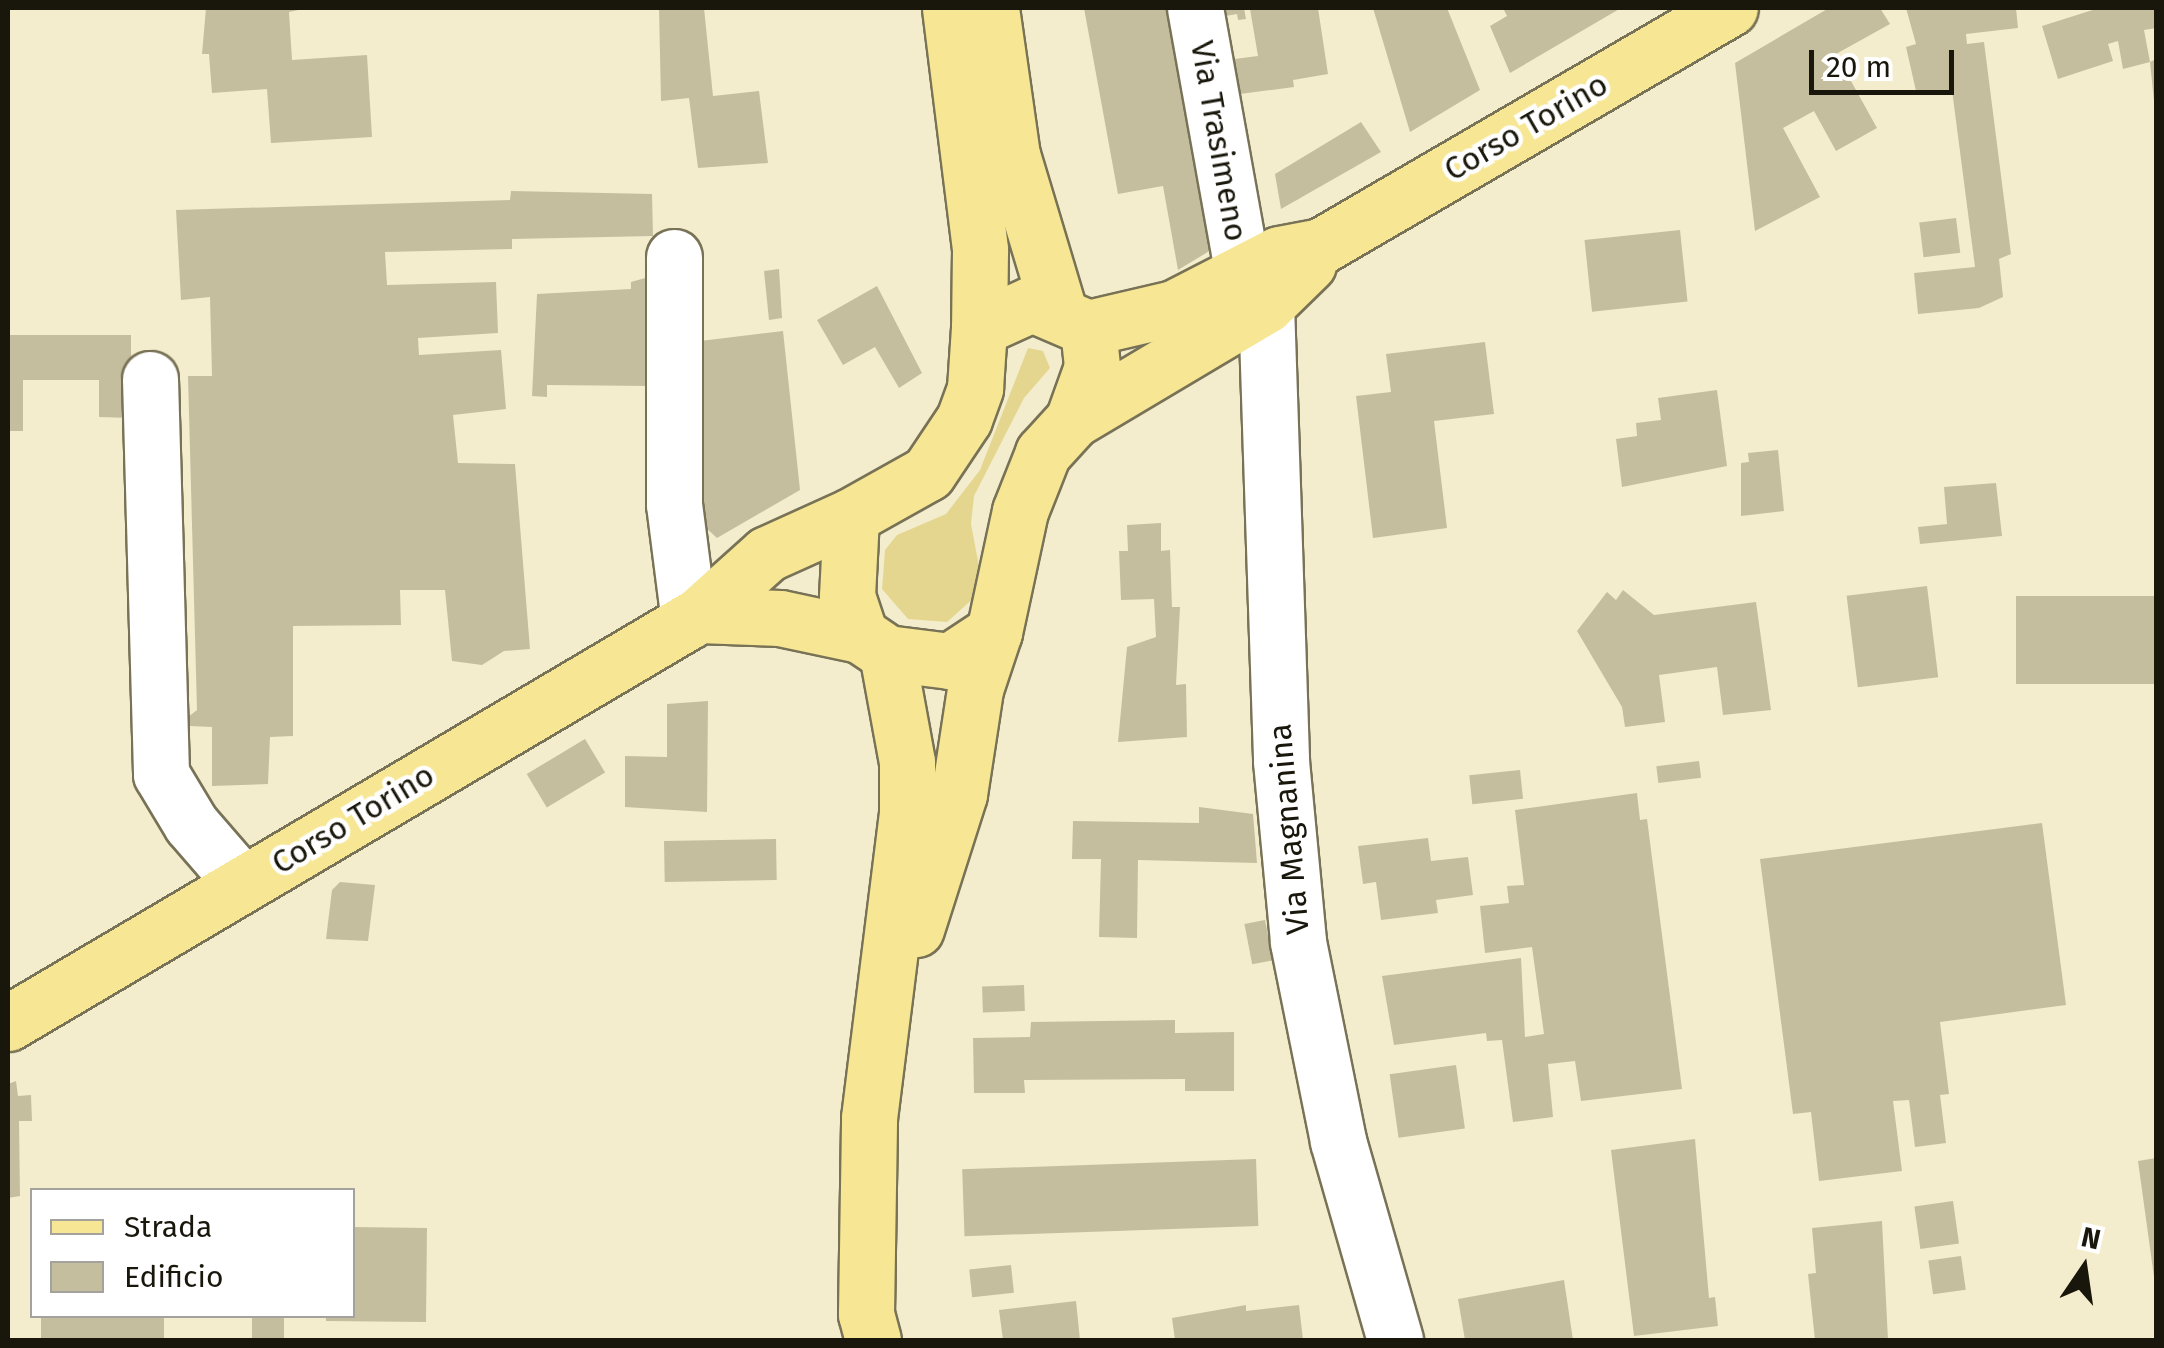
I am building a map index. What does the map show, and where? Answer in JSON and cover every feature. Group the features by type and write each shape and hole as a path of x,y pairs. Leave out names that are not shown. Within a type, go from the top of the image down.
{"main road":[{"name":"Corso Torino","path":"8,1023 694,618 767,554 851,516 928,473 952,441 975,388 979,328 980,250 950,8"},
{"path":"880,1031 940,861 975,689 994,632 1020,511 1043,452 1074,420 1092,367 1012,155 991,8"},
{"name":"Corso Torino","path":"1074,420 1254,290 1279,254 1322,246 1730,8"},
{"name":"Corso Torino","path":"979,328 1032,304 1073,320 1174,308 1254,290"},
{"path":"851,516 846,580 874,644 906,762 907,815 868,1118 866,1314 873,1340"},
{"path":"694,618 780,618 950,661 994,632"}],"street":[{"name":"Via Trasimeno","path":"1195,8 1254,290"},
{"path":"674,258 674,504 694,618"},
{"name":"Via Magnanina","path":"1254,290 1281,761 1298,942 1338,1141 1394,1340"},
{"path":"150,379 161,774 191,824 243,884"}],"shaded area":[{"path":"1028,348 1043,351 1050,368 1024,398 974,496 971,524 981,577 976,596 947,622 908,619 882,589 885,550 897,535 946,514 980,470"}],"building":[{"path":"206,8 308,8 289,12 292,60 367,55 372,137 271,143 267,89 212,93 209,54 202,54"},
{"path":"659,8 704,8 713,96 759,91 768,163 698,168 689,98 661,101"},
{"path":"1084,8 1174,8 1216,247 1178,270 1163,186 1118,194"},
{"path":"1213,8 1244,8 1246,19 1238,20 1237,14 1214,18"},
{"path":"1318,8 1328,74 1293,80 1294,87 1225,96 1219,61 1258,56 1250,9"},
{"path":"1373,8 1447,8 1480,90 1410,132"},
{"path":"1503,8 1621,8 1510,73 1490,26 1507,16"},
{"path":"1829,8 1880,8 1890,24 1836,54 1877,128 1836,151 1814,111 1783,128 1820,197 1755,231 1735,63"},
{"path":"1906,8 2016,8 2018,28 1966,34 1967,44 1984,42 2011,254 1999,259 2003,297 1979,308 1918,314 1914,273 1975,267 1952,90 1916,91 1906,47 1916,44"},
{"path":"2099,8 2156,8 2156,28 2144,30 2150,62 2123,69 2118,41 2108,44 2113,61 2058,79 2042,26"},
{"path":"2156,59 2156,101 2154,101 2150,62"},
{"path":"1361,122 1381,152 1281,209 1275,174"},
{"path":"511,191 652,194 653,236 512,239 512,249 385,252 387,285 496,282 498,333 418,338 419,355 501,350 506,409 453,415 458,463 515,464 530,649 504,651 482,665 452,661 445,590 400,590 401,625 293,626 293,736 270,737 268,784 212,786 212,727 190,726 188,717 197,710 188,376 212,376 210,297 181,300 176,210 510,200"},
{"path":"1956,218 1960,253 1924,257 1919,223"},
{"path":"1680,230 1688,302 1592,312 1585,240"},
{"path":"779,269 782,318 769,320 764,271"},
{"path":"663,273 649,386 547,385 547,397 532,396 537,294 631,289 631,282"},
{"path":"877,286 922,373 899,388 875,347 843,365 817,320"},
{"path":"783,331 800,490 717,538 704,526 692,342"},
{"path":"8,335 131,335 131,418 99,417 99,380 23,380 23,431 8,431"},
{"path":"1485,342 1494,414 1434,421 1447,528 1373,538 1356,396 1391,392 1386,354"},
{"path":"1717,390 1727,466 1622,487 1616,439 1637,436 1636,423 1661,420 1658,398"},
{"path":"1778,450 1784,511 1741,516 1741,463 1749,462 1748,453"},
{"path":"1996,483 2002,536 1920,544 1918,527 1947,524 1944,487"},
{"path":"1161,523 1161,551 1170,550 1172,607 1180,607 1176,685 1186,684 1187,737 1118,742 1127,647 1156,637 1154,599 1121,600 1119,551 1128,551 1127,525"},
{"path":"1927,586 1938,677 1858,687 1847,596"},
{"path":"1623,590 1654,615 1756,602 1771,710 1723,715 1717,667 1659,675 1665,722 1625,727 1622,707 1577,631 1607,592 1616,600"},
{"path":"2016,596 2156,596 2156,684 2016,684"},
{"path":"708,701 707,812 625,807 625,756 667,757 667,704"},
{"path":"585,739 605,772 547,807 527,774"},
{"path":"1699,761 1701,778 1658,783 1656,766"},
{"path":"1520,770 1523,799 1472,804 1469,775"},
{"path":"1637,793 1640,820 1647,819 1682,1089 1581,1101 1575,1061 1548,1064 1553,1117 1513,1122 1502,1040 1487,1041 1486,1033 1394,1045 1382,976 1521,958 1525,1037 1544,1034 1532,947 1485,953 1480,906 1509,903 1507,886 1524,885 1515,810"},
{"path":"1199,807 1253,814 1257,863 1138,860 1137,938 1099,937 1101,859 1072,859 1073,821 1199,823"},
{"path":"2042,823 2066,1005 1940,1022 1949,1094 1940,1095 1946,1143 1915,1147 1909,1100 1893,1101 1902,1171 1819,1181 1811,1112 1793,1114 1760,859"},
{"path":"1428,838 1431,861 1468,857 1473,895 1436,900 1438,913 1381,920 1376,882 1363,884 1358,846"},
{"path":"776,839 777,880 665,882 664,841"},
{"path":"340,882 375,885 368,941 326,939 332,890"},
{"path":"1265,920 1273,960 1252,964 1244,924"},
{"path":"1024,985 1025,1011 983,1012 982,986"},
{"path":"1175,1020 1175,1033 1234,1032 1234,1091 1185,1091 1185,1079 1024,1080 1025,1093 974,1093 973,1038 1030,1037 1031,1022"},
{"path":"1456,1065 1465,1128 1399,1138 1390,1074"},
{"path":"16,1081 18,1096 31,1095 32,1121 19,1121 20,1196 8,1198 8,1084"},
{"path":"1695,1139 1709,1298 1715,1297 1718,1326 1634,1336 1611,1150"},
{"path":"2156,1158 2156,1277 2154,1277 2138,1161"},
{"path":"1256,1159 1258,1226 965,1236 962,1169"},
{"path":"1953,1201 1959,1244 1920,1249 1914,1206"},
{"path":"1882,1221 1888,1340 1815,1340 1808,1274 1816,1273 1812,1228"},
{"path":"355,1227 427,1228 426,1322 326,1321 355,1318"},
{"path":"1961,1256 1966,1290 1933,1294 1928,1261"},
{"path":"1011,1265 1014,1293 972,1297 969,1269"},
{"path":"1564,1280 1573,1340 1465,1340 1458,1299"},
{"path":"1076,1301 1080,1340 1003,1340 999,1310"},
{"path":"1246,1305 1246,1311 1299,1305 1303,1340 1175,1340 1172,1318"},
{"path":"41,1318 164,1318 164,1340 41,1340"},
{"path":"252,1318 284,1318 284,1340 252,1340"}]}
